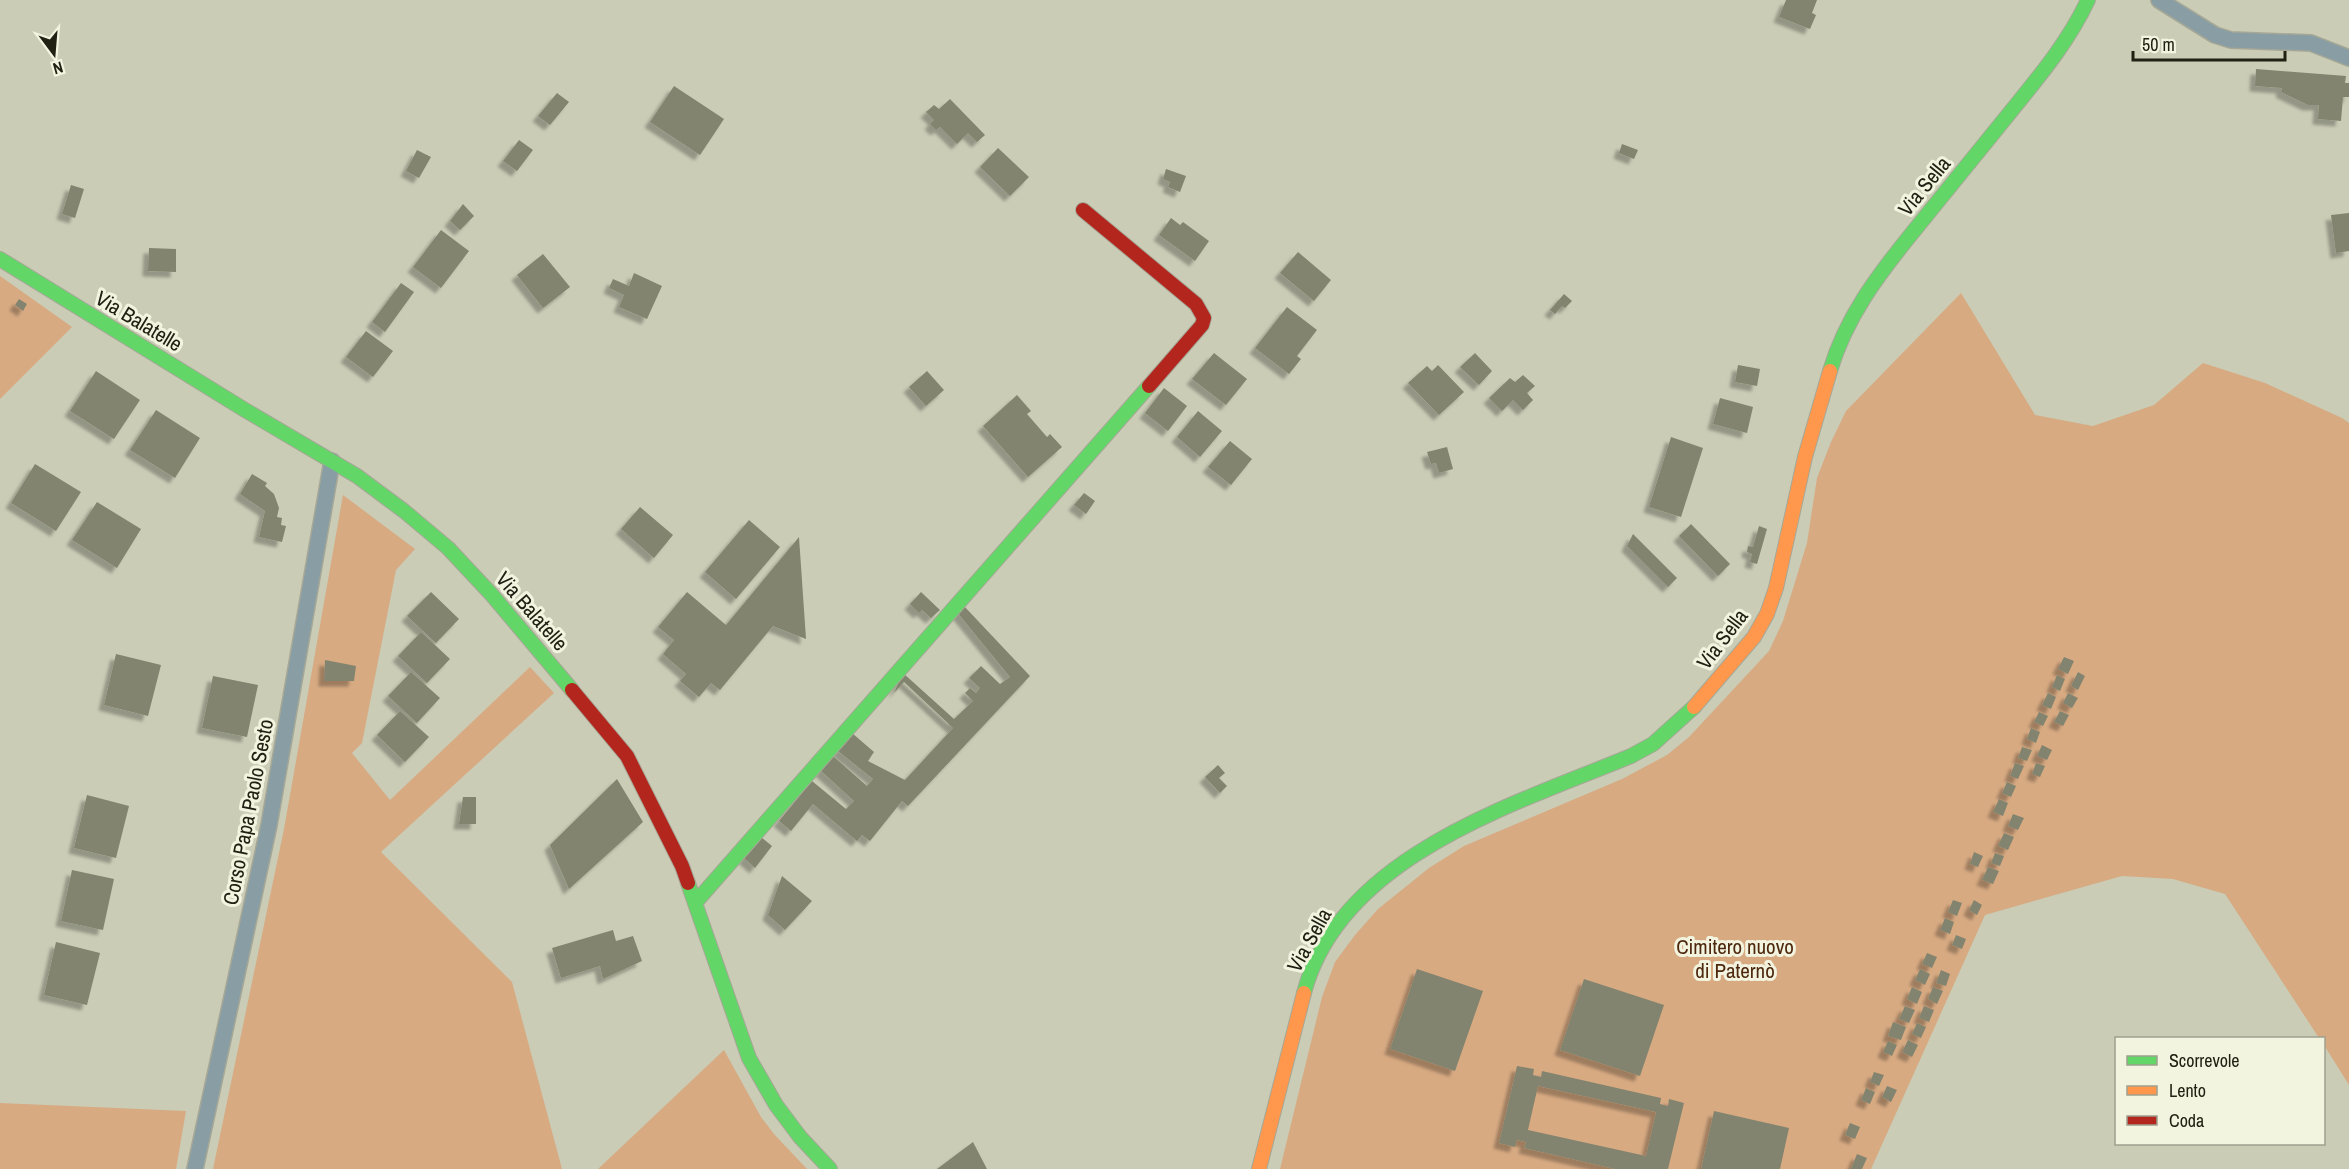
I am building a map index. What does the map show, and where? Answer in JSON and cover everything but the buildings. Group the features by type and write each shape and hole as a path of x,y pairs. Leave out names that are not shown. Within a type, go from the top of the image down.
{"street":[{"name":"Via Sella","path":"1259,1169 1307,982 1317,958 1344,916 1386,877 1443,836 1487,815 1631,756 1653,744 1694,708 1754,637 1767,614 1776,588 1805,458 1838,345 1852,316 1877,277 2050,63 2080,17 2088,0"},
{"path":"2158,0 2215,35 2231,40 2311,43 2349,58"},
{"path":"695,903 1202,325 1204,318 1196,304 1083,210"},
{"name":"Via Balatelle","path":"0,259 357,477 404,511 448,548 492,595 627,756 682,866 749,1058 782,1113 800,1137 830,1169"},
{"name":"Corso Papa Paolo Sesto","path":"195,1169 269,825 332,461"}],"green space":[{"path":"0,276 72,327 0,399"},
{"name":"Cimitero nuovo di Paternò","path":"1961,293 2035,415 2093,426 2154,405 2203,363 2265,383 2349,423 2349,1085 2325,1047 2325,1037 2318,1037 2225,894 2173,879 2122,876 1985,915 1871,1169 1280,1169 1322,997 1335,962 1378,909 1429,868 1464,846 1622,779 1667,755 1689,737 1769,651 1783,621 1807,543 1817,478 1846,411"},
{"path":"343,495 415,549 396,570 362,743 352,753 390,800 530,667 554,693 381,852 512,982 562,1169 213,1169 284,829"},
{"path":"724,1050 761,1117 807,1169 598,1169"},
{"path":"0,1103 186,1111 176,1169 0,1169"}],"traffic: fast":[{"path":"1830,371 1845,333 1864,297 1900,248 2041,74 2062,46 2088,0"},
{"path":"0,259 357,476 404,511 448,548 492,595 572,690"},
{"path":"695,903 1149,386"},
{"path":"1304,993 1324,945 1354,905 1393,870 1438,841 1486,816 1631,756 1653,744 1694,707"},
{"path":"688,883 749,1058 776,1105 800,1137 830,1169"}],"traffic: slow":[{"path":"1694,707 1754,637 1767,614 1776,588 1805,457 1830,371"},
{"path":"1259,1169 1304,993"}],"traffic: jam":[{"path":"1083,210 1196,304 1204,318 1202,325 1149,386"},
{"path":"572,690 627,756 682,866 688,883"}]}
